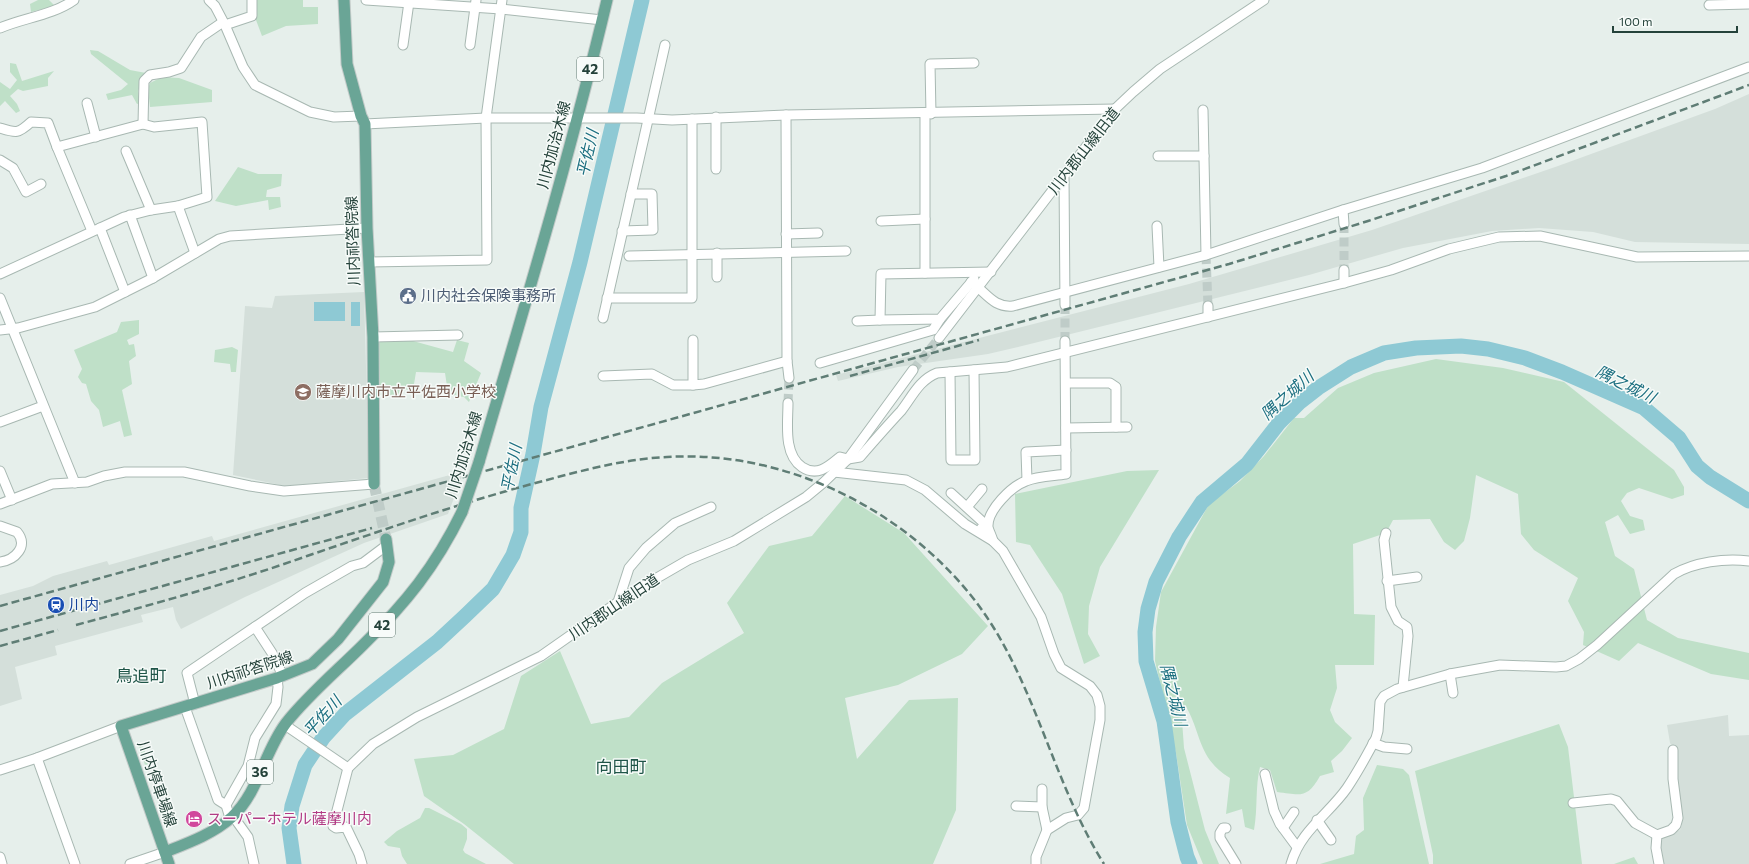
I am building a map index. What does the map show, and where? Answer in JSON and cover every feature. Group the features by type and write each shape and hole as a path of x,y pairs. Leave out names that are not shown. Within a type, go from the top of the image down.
{"main road":[{"name":"川内祁答院線","path":"344,0 347,64 363,120 373,337 374,484"},
{"name":"川内加治木線","path":"285,725 328,677 366,642 417,587 439,554 462,512 547,230 607,0"},
{"name":"川内祁答院線","path":"120,726 280,677 312,664 338,639 378,590 388,572 390,562 387,542"},
{"name":"36","path":"165,852 211,832 231,817 250,793 271,748 285,725"},
{"name":"川内停車場線","path":"120,726 169,864"}],"street":[{"path":"0,28 58,3 74,0"},
{"path":"209,0 215,6 243,67 255,85 310,112 334,117 363,120 486,118 637,118 672,120 786,115 928,114 1115,109"},
{"path":"143,124 144,81 150,75 169,72 181,68 201,37 224,24 252,16 252,0"},
{"path":"366,0 502,4 602,20"},
{"name":"川内郡山線旧道","path":"939,338 975,285 991,272 1115,109 1160,69 1264,0"},
{"path":"404,45 409,2"},
{"path":"470,45 475,4"},
{"path":"369,262 487,260 486,118 502,4"},
{"path":"1709,5 1749,4"},
{"path":"603,318 665,45"},
{"path":"925,273 925,219 930,64 974,63"},
{"path":"975,285 996,304 1004,307 1012,306 1206,255 1343,210 1482,168 1749,67"},
{"path":"87,103 96,137"},
{"path":"1203,110 1206,255"},
{"path":"786,115 787,361 789,378"},
{"path":"716,117 716,169"},
{"path":"607,298 692,298 692,119"},
{"path":"0,128 15,133 22,130 31,122 48,123 57,147 125,292"},
{"path":"0,274 96,229 130,215 178,206 207,197 202,122 154,127 143,124 57,147"},
{"path":"126,151 151,210"},
{"path":"1158,156 1204,156"},
{"path":"0,160 13,168 26,192 41,184"},
{"path":"1064,176 1065,305"},
{"path":"622,231 653,230 652,194 631,194"},
{"path":"178,206 195,253"},
{"path":"1343,210 1344,224"},
{"path":"130,215 153,278"},
{"path":"881,220 925,219"},
{"path":"1158,226 1159,267"},
{"path":"0,330 95,307 153,278 219,239 230,236 367,228"},
{"path":"786,234 818,233"},
{"path":"788,403 788,446 795,462 807,470 817,472 828,467 840,457 848,459 860,457 902,410 921,382 937,373 1007,367 1344,283 1391,270 1449,249 1499,238 1540,236 1637,257 1749,256"},
{"path":"629,256 846,251"},
{"path":"717,253 718,277"},
{"path":"1344,270 1344,283"},
{"path":"820,363 933,330 940,319 975,285 980,272"},
{"path":"880,320 881,274 991,272"},
{"path":"0,298 75,483"},
{"path":"1208,306 1208,317"},
{"path":"857,321 940,319"},
{"path":"373,337 458,335"},
{"path":"693,340 693,385"},
{"path":"978,533 987,525 996,507 1007,494 1027,480 1066,474 1065,341"},
{"path":"603,376 652,374 673,385 693,385 704,384 787,361"},
{"name":"川内郡山線旧道","path":"348,768 373,744 417,717 541,656 618,602 682,563 734,541 806,497 848,459 913,370"},
{"path":"950,372 951,460 975,460 974,370"},
{"path":"1066,383 1110,383 1116,387 1116,427"},
{"path":"0,422 43,406"},
{"path":"1066,428 1126,427"},
{"path":"1027,480 1026,452 1066,450"},
{"path":"0,472 12,500"},
{"path":"0,504 52,484 87,482 104,476 125,472 184,472 250,486 284,491 374,484"},
{"path":"834,472 906,480 925,490 978,533 994,541"},
{"path":"967,507 982,490"},
{"path":"952,493 987,525 994,541 1002,551 1041,617 1061,668 1090,686 1096,695 1100,706 1100,720 1084,808 1078,815 1066,818 1047,830"},
{"path":"618,602 629,568 646,548 675,523 710,507"},
{"path":"0,526 17,532 22,543 20,550 16,555 0,562"},
{"path":"1386,533 1384,540 1387,581 1391,607 1398,622 1407,627 1408,636 1403,687"},
{"path":"254,864 248,837 231,817 226,805 218,800 190,705 187,673 312,590 352,566 363,563 387,542"},
{"path":"1291,864 1298,847 1317,820 1346,790 1373,743 1378,731 1380,702 1384,696 1403,687 1450,674 1500,666 1566,666 1579,659 1597,645 1674,574 1683,569 1726,559 1749,561"},
{"path":"1387,581 1417,577"},
{"path":"226,805 248,766 255,738 276,704 280,677 272,653 255,627"},
{"path":"1450,674 1453,692"},
{"path":"285,725 348,768 333,826 336,828 346,827 360,854 362,864"},
{"path":"0,770 37,758 120,726"},
{"path":"1373,743 1384,747 1407,749"},
{"path":"1657,835 1671,830 1676,825 1678,818 1673,779 1673,750"},
{"path":"37,758 75,864"},
{"path":"1264,774 1274,812 1283,828 1298,847"},
{"path":"1036,864 1036,857 1047,830 1042,807 1042,789"},
{"path":"1573,804 1611,799 1617,801 1635,822 1657,835"},
{"path":"1016,806 1042,807"},
{"path":"1283,828 1294,812"},
{"path":"1317,820 1332,840"},
{"path":"1226,828 1223,828 1220,833 1220,838 1236,864"},
{"path":"1657,835 1656,848 1659,864"},
{"path":"130,864 165,852"},
{"path":"0,857 2,864"}],"shaded area":[{"path":"1749,94 1749,244 1635,242 1593,232 1539,228 1492,231 1403,248 1309,275 988,354 898,367 838,381 836,375 1189,284 1372,230 1558,166 1715,109"},
{"name":"薩摩川内市立平佐西小学校","path":"364,292 369,478 285,486 233,475 245,306 272,308 275,296"},
{"path":"464,471 448,514 364,543 245,597 181,629 176,620 173,607 141,615 143,622 55,646 57,655 15,667 22,699 0,706 0,595 33,586 53,576 107,561 109,565 212,536 214,541"},
{"path":"1728,715 1729,736 1749,735 1749,864 1663,864 1660,855 1660,839 1680,830 1682,825 1674,749 1670,743 1667,725"}],"green space":[{"path":"38,0 49,0 55,6 31,12 30,4"},
{"path":"256,0 303,0 303,7 318,7 318,24 286,26 262,36 256,20"},
{"path":"90,50 98,51 130,70 146,73 138,91 140,103 137,104 132,95 108,100 106,94 121,90 128,84 91,54"},
{"path":"10,63 16,64 22,81 54,71 48,78 48,86 23,91 18,89 10,96 17,104 20,111 16,113 5,101 0,106 0,82 10,89 17,80 10,72"},
{"path":"162,77 179,78 212,90 212,102 150,107 148,89 150,83"},
{"path":"238,167 258,174 282,174 281,186 267,190 266,197 280,197 281,207 269,210 268,200 236,206 215,201"},
{"path":"139,320 139,334 127,340 129,345 134,344 136,356 129,361 132,384 122,390 132,435 124,437 120,421 103,427 99,410 91,401 86,384 82,383 78,377 82,369 74,350 117,332 121,322"},
{"path":"457,340 469,343 464,361 481,373 469,402 464,397 443,394 447,386 445,373 416,372 413,390 400,389 400,395 379,395 378,341 413,341 453,352"},
{"path":"232,347 238,350 236,372 231,372 230,364 214,362 215,350"},
{"path":"1436,359 1503,368 1564,382 1674,470 1684,487 1684,495 1672,499 1639,488 1627,493 1621,501 1630,516 1643,520 1645,530 1630,534 1618,515 1605,522 1615,556 1634,569 1647,620 1678,638 1749,653 1749,680 1711,674 1638,643 1619,661 1583,645 1584,632 1568,601 1578,578 1534,550 1521,534 1518,494 1476,475 1470,518 1464,541 1455,550 1444,542 1430,519 1393,520 1386,533 1353,544 1354,614 1375,615 1374,665 1335,665 1337,688 1330,710 1335,722 1352,738 1342,751 1331,761 1334,772 1320,776 1311,789 1307,792 1303,794 1292,794 1277,792 1270,770 1260,767 1254,830 1245,827 1242,809 1226,814 1230,778 1211,762 1185,705 1182,720 1184,748 1205,830 1219,864 1203,864 1187,825 1176,753 1155,661 1156,627 1161,592 1209,504 1240,481 1264,456 1294,418 1304,418 1338,388 1374,373"},
{"path":"1159,470 1100,567 1089,606 1088,634 1100,656 1084,664 1062,594 1030,545 1016,542 1015,494 1127,471"},
{"path":"845,496 904,533 988,626 962,654 898,685 845,698 857,759 909,700 958,698 956,810 933,864 514,864 464,824 424,796 414,759 453,755 504,729 521,676 560,651 591,724 629,717 662,683 744,633 727,603 769,546 812,536"},
{"path":"1559,724 1568,747 1582,864 1433,864 1433,855 1415,771"},
{"path":"139,746 143,746 149,764 145,765"},
{"path":"1377,765 1403,769 1409,775 1429,864 1320,864 1354,854 1356,836 1364,830 1363,798"},
{"path":"425,808 429,808 461,824 467,829 467,839 463,850 465,853 486,864 407,864 402,856 400,848 388,846 384,842 397,831 420,818"},
{"path":"1634,857 1638,864 1614,864"}],"water":[{"path":"314,302 345,302 345,321 314,321"},
{"path":"351,302 360,302 360,326 351,326"}],"waterway":[{"name":"平佐川","path":"294,864 289,828 292,806 305,765 323,738 345,714 437,642 465,616 493,589 513,555 521,532 521,508 533,454 541,407 580,262 642,0"},
{"name":"隅之城川","path":"1190,864 1178,822 1164,721 1146,661 1145,632 1148,609 1156,582 1179,537 1202,502 1247,464 1279,423 1300,402 1318,388 1351,367 1384,353 1416,348 1461,346 1488,349 1525,358 1562,372 1644,408 1679,438 1697,466 1710,477 1749,501"}],"tunnel":[{"path":"1344,224 1344,270"},
{"path":"1206,255 1208,306"},
{"path":"1065,305 1065,341"},
{"path":"913,370 939,338"},
{"path":"788,403 789,378"},
{"path":"374,484 386,539"}],"railway":[{"path":"0,606 1229,264 1506,176 1749,85"},
{"path":"850,376 979,340"},
{"path":"76,625 250,575 483,498 589,469 636,460 667,457 710,457 754,463 796,475 836,491 875,512 911,537 944,566 973,598 994,629 1012,661 1028,695 1070,798 1086,832 1104,864"},
{"path":"0,631 372,528"},
{"path":"0,646 58,630"}],"place":[{"name":"川内社会保険事務所","path":"408,296"},
{"name":"薩摩川内市立平佐西小学校","path":"303,392"},
{"name":"川内","path":"56,605"},
{"name":"スーパーホテル薩摩川内","path":"194,819"}],"district":[{"name":"鳥追町","path":"141,676"},
{"name":"向田町","path":"621,767"}]}
